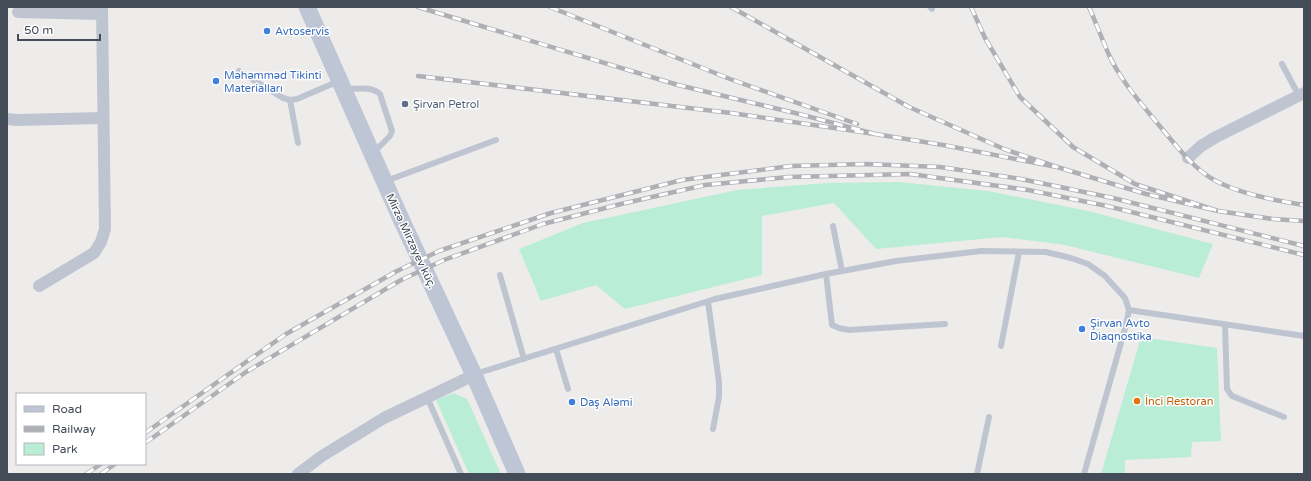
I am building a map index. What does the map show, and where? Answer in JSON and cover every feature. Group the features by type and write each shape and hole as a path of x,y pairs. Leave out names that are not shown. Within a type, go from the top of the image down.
{"main road":[{"name":"Mirzə Mirzəyev küç.","path":"307,7 384,182 474,375 517,474"}],"street":[{"path":"18,12 102,11 105,229 101,242 94,253 39,286"},
{"path":"1188,158 1201,146 1216,137 1302,94"},
{"path":"7,119 103,118"},
{"path":"298,474 322,456 384,418 474,375"}],"lane":[{"path":"1282,64 1302,94"},
{"path":"239,71 283,98 290,100 341,85 376,90 380,94 392,131 390,136 372,154"},
{"path":"290,100 298,143"},
{"path":"384,182 496,140"},
{"path":"833,226 842,271"},
{"path":"474,375 708,302 826,274 896,261 982,251 1046,252 1088,264 1105,276 1125,298 1129,310 1118,355 1084,474"},
{"path":"1001,346 1019,252"},
{"path":"826,274 832,325 839,328 849,330 945,324"},
{"path":"500,275 524,359"},
{"path":"708,302 719,382 719,397 713,429"},
{"path":"1129,310 1304,336"},
{"path":"1226,325 1227,389 1232,396 1284,417"},
{"path":"556,349 568,390"},
{"path":"427,397 461,474"},
{"path":"977,474 989,417"}],"green space":[{"path":"899,182 988,191 1088,211 1213,244 1199,278 1065,245 1002,237 876,249 834,203 762,216 762,275 625,309 596,285 541,301 519,249 583,223 737,190 827,183"},
{"path":"1141,337 1217,348 1221,441 1192,442 1191,457 1125,460 1125,474 1101,474"},
{"path":"454,393 467,399 501,474 469,474 436,400"}],"railway":[{"path":"418,7 678,85 875,134 731,113 418,76"},
{"path":"550,7 730,79 857,124"},
{"path":"731,7 909,107 1004,149 1057,167 943,145 875,134"},
{"path":"971,7 985,38 1020,97 1073,147 1135,184 1218,211 1146,194 1057,167"},
{"path":"1089,7 1109,55 1119,74 1144,108 1192,163 1216,181 1236,190 1271,199 1304,205"},
{"path":"146,432 286,334 397,271 439,251 551,213 682,180 791,166 866,164 940,167 1021,179 1113,198 1304,246"},
{"path":"146,442 246,372 401,280 444,260 543,224 705,185 789,177 910,174 1028,190 1107,206 1304,255"},
{"path":"1218,211 1273,219 1304,221"},
{"path":"86,474 100,465"},
{"path":"101,474 114,465"}],"place":[{"name":"Avtoservis","path":"267,31"},
{"name":"Məhəmməd Tikinti Materialları","path":"216,81"},
{"name":"Şirvan Petrol","path":"405,104"},
{"name":"Şirvan Avto Diaqnostika","path":"1082,329"},
{"name":"İnci Restoran","path":"1137,401"},
{"name":"Daş Aləmi","path":"572,402"}]}
